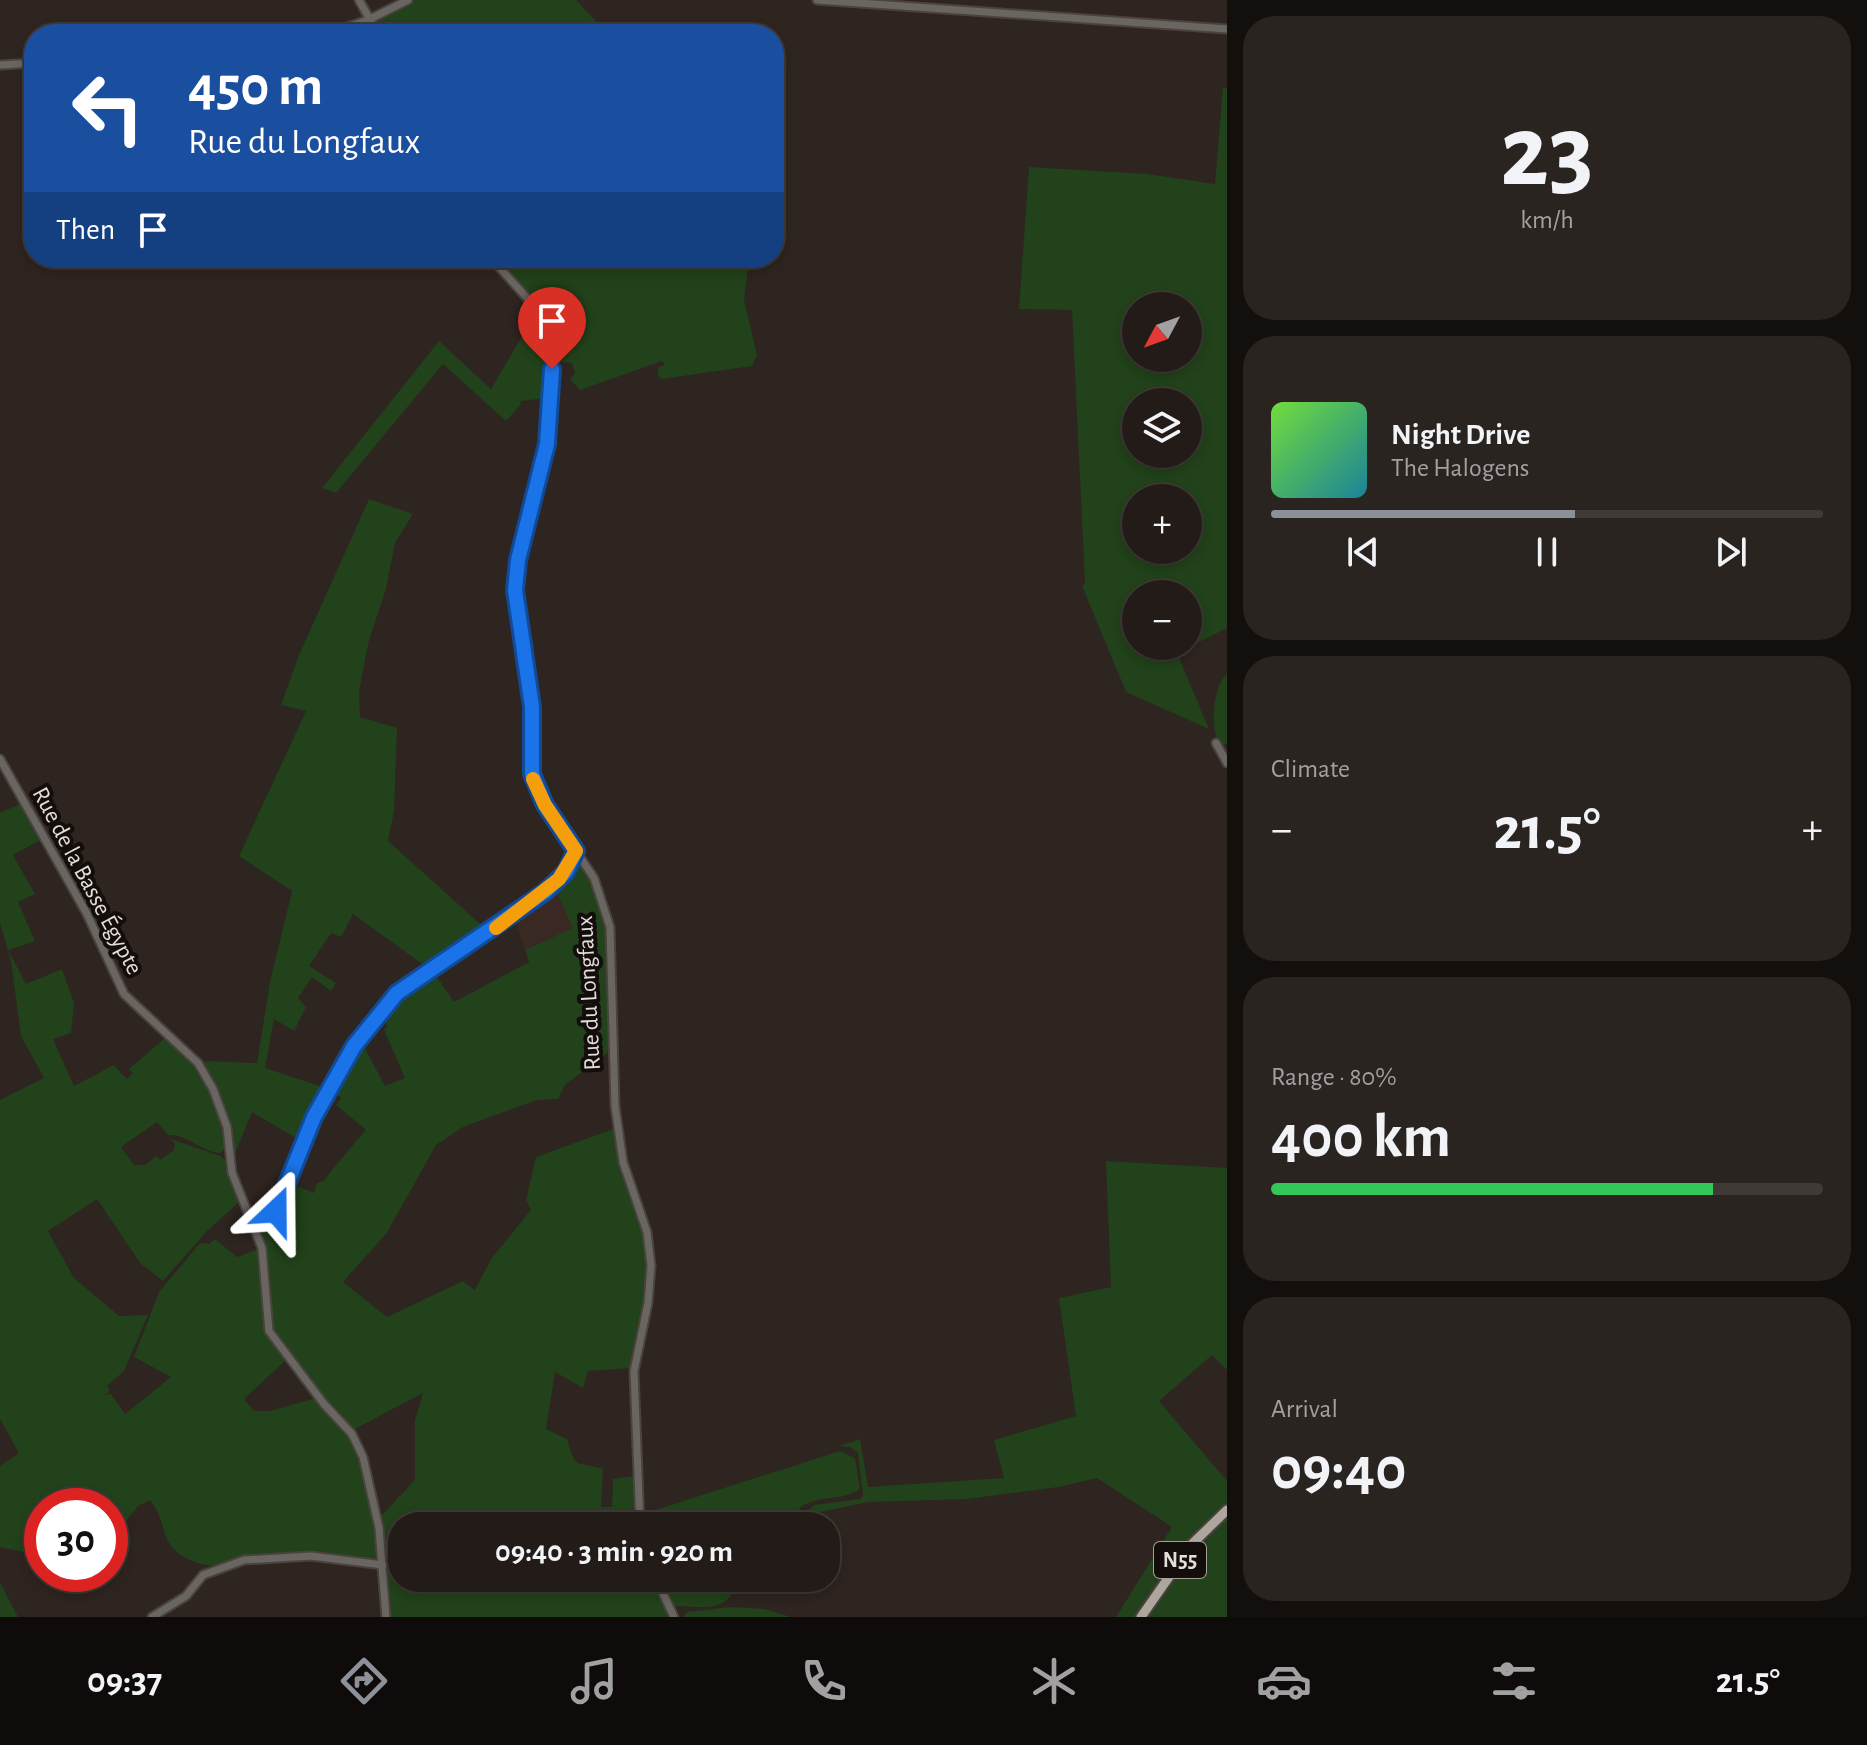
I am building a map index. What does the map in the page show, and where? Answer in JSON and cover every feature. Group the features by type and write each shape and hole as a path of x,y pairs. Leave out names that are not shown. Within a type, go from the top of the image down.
{"main road":[{"name":"N55","path":"1141,1617 1192,1544 1227,1510"}],"street":[{"path":"359,0 371,24"},
{"path":"356,24 408,0"},
{"path":"817,0 1227,29"},
{"path":"0,65 24,64"},
{"name":"Rue du Longfaux","path":"500,268 539,310 550,333 550,424 518,560 515,590 532,707 532,774 545,805 596,882 608,917 615,1106 623,1162 650,1249 648,1303 634,1371 639,1512"},
{"path":"1216,743 1227,763"},
{"name":"Rue de la Basse Égypte","path":"0,759 87,914 124,994 191,1056 208,1080 227,1127 232,1173 256,1229 265,1266 269,1331 324,1404 356,1440 375,1502 386,1617"},
{"path":"256,1229 276,1211 309,1125 354,1046 397,993 545,892 566,872 576,851"},
{"path":"152,1617 186,1596 203,1575 244,1560 311,1556 383,1565"},
{"path":"662,1592 674,1617"}],"shaded area":[{"path":"553,885 574,928 525,950 513,915"}],"green space":[{"path":"415,0 576,0 596,21 593,24 378,24 377,20"},
{"path":"1223,87 1227,88 1227,628 1202,640 1202,580 1122,580 1122,660 1180,660 1209,729 1126,692 1082,586 1085,583 1072,310 1019,309 1029,167 1147,174 1215,184"},
{"path":"503,268 748,268 744,300 757,355 752,366 662,379 658,376 658,367 665,365 662,361 580,390 570,379 575,373 572,363 554,362 552,320"},
{"path":"543,321 547,329 550,398 520,401 521,404 506,421 443,364 336,493 322,488 439,341 491,389 528,326"},
{"path":"369,499 413,514 395,543 359,691 360,717 397,728 394,811 388,841 488,931 429,969 353,914 341,937 331,933 309,966 336,983 331,991 312,977 298,998 306,1007 294,1031 274,1019 265,1068 329,1089 301,1141 252,1112 232,1161 228,1120 204,1061 257,1063 270,982 292,891 239,856 306,711 281,705 299,655"},
{"path":"1227,674 1227,744 1220,746 1214,708 1218,688"},
{"path":"22,803 42,839 13,855 35,894 18,902 35,941 8,950 26,984 62,969 74,1003 71,1033 53,1039 74,1086 114,1065 127,1079 133,1073 129,1069 165,1038 199,1073 208,1087 221,1116 225,1149 220,1153 213,1152 181,1137 168,1135 157,1122 121,1147 134,1165 145,1165 157,1156 160,1160 174,1150 175,1144 171,1139 220,1156 226,1160 238,1203 208,1230 163,1281 140,1263 97,1199 48,1231 74,1278 119,1316 148,1315 124,1371 107,1386 110,1391 104,1395 111,1394 125,1414 171,1377 134,1357 159,1292 200,1243 209,1244 215,1239 237,1257 259,1249 266,1320 270,1333 288,1358 244,1399 254,1411 270,1411 316,1398 344,1429 357,1450 372,1501 377,1538 374,1561 314,1555 224,1566 192,1561 172,1547 150,1500 138,1506 128,1518 128,1488 24,1488 24,1552 0,1547 0,1466 19,1453 0,1419 0,1100 44,1078 21,1036 11,961 0,923 0,813"},
{"path":"574,862 582,864 601,909 609,954 610,1051 565,1085 558,1099 537,1100 463,1127 436,1145 386,1234 343,1282 387,1317 463,1281 475,1290 491,1259 531,1210 526,1200 536,1157 616,1128 648,1253 646,1304 632,1368 588,1371 583,1388 555,1372 546,1429 567,1439 578,1463 603,1469 601,1507 612,1507 613,1479 635,1476 637,1512 388,1512 388,1592 660,1592 672,1617 389,1617 380,1517 415,1480 415,1420 423,1393 353,1430 325,1401 273,1332 261,1234 275,1216 290,1183 314,1193 317,1183 325,1180 366,1130 336,1105 341,1098 333,1092 361,1041 385,1086 405,1078 384,1030 387,1026 382,1014 398,995 433,971 454,1002 529,962 525,950 573,928 554,887"},
{"path":"1106,1161 1227,1168 1227,1370 1212,1355 1159,1401 1227,1481 1227,1617 1141,1617 1205,1528 1177,1555 1136,1617 1116,1617 1172,1527 1097,1478 1059,1487 967,1499 868,1502 806,1512 814,1505 860,1499 863,1496 858,1453 850,1447 839,1446 860,1439 868,1487 1004,1478 994,1440 1076,1416 1059,1298 1111,1287"},
{"path":"840,1451 855,1458 860,1489 845,1496 813,1501 805,1504 799,1512 649,1512"},
{"path":"0,1582 18,1617 0,1617"},
{"path":"664,1592 732,1592 721,1604 670,1606"},
{"path":"730,1607 765,1609 791,1617 683,1617 687,1612"}],"slow traffic":[{"path":"496,928 559,879 571,864 576,851 545,805 533,779"}],"route":[{"path":"276,1211 314,1117 354,1046 397,993 545,892 566,872 576,851 545,805 532,774 532,707 515,590 518,560 544,463 552,405 552,369"}]}
